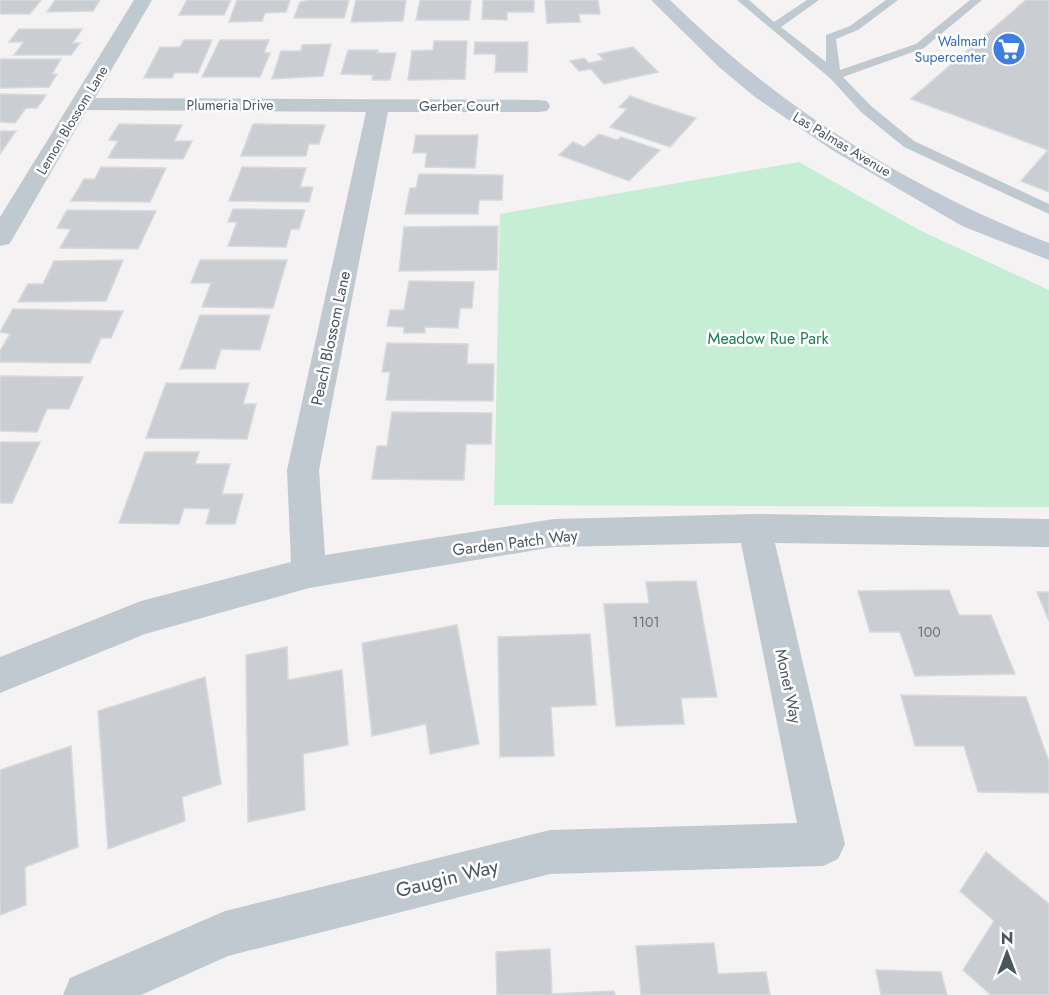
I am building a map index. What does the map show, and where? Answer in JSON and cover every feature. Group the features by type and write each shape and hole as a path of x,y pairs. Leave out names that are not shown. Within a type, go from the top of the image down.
{"street":[{"name":"Lemon Blossom Lane","path":"0,238 143,0"},
{"name":"Las Palmas Avenue","path":"660,0 689,32 795,116 962,216 1049,252"},
{"name":"Plumeria Drive","path":"82,104 378,106"},
{"name":"Gerber Court","path":"378,106 539,106"},
{"name":"Peach Blossom Lane","path":"309,573 303,470 378,106"},
{"name":"Garden Patch Way","path":"0,675 141,618 309,573 554,533 755,528 1049,533"},
{"name":"Monet Way","path":"755,528 823,844"},
{"name":"Gaugin Way","path":"87,995 225,934 550,852 823,844"}],"lane":[{"path":"742,0 835,76 866,109 909,144 1049,210"},
{"path":"774,27 814,0"},
{"path":"835,76 830,56 830,37 854,28 893,0"},
{"path":"835,76 920,46 977,0"}],"green space":[{"name":"Meadow Rue Park","path":"799,162 919,230 1049,290 1049,507 494,505 500,214"}],"building":[{"path":"0,0 41,0 30,14 0,14"},
{"path":"55,0 100,0 93,11 47,12"},
{"path":"187,0 231,0 224,15 179,15"},
{"path":"237,0 290,0 286,12 265,13 262,21 229,22"},
{"path":"349,0 344,18 294,18 300,2"},
{"path":"356,0 406,0 403,21 351,22"},
{"path":"420,0 471,0 469,20 416,20"},
{"path":"483,0 534,0 534,12 507,12 507,20 482,19"},
{"path":"545,0 598,0 600,14 579,14 580,22 547,23"},
{"name":"Walmart Supercenter","path":"1026,0 1049,0 1049,192 1021,181 1048,150 911,99"},
{"path":"19,29 82,29 73,43 80,43 71,55 14,55 24,42 9,42"},
{"path":"184,40 212,40 198,73 174,73 172,78 144,78 160,47 180,47"},
{"path":"220,40 269,40 264,53 270,53 260,77 202,77"},
{"path":"434,41 467,41 465,79 408,80 412,51 433,50"},
{"path":"475,42 528,42 527,72 495,72 496,54 474,54"},
{"path":"331,44 323,76 272,79 281,51 301,51 302,45"},
{"path":"633,47 658,72 604,84 591,69 579,71 570,61 584,58 589,63 604,60 598,54"},
{"path":"348,50 378,50 377,53 396,53 390,80 372,80 373,75 341,74"},
{"path":"0,59 61,59 52,74 57,74 49,87 0,88"},
{"path":"0,94 46,95 37,108 26,108 15,123 0,122"},
{"path":"630,96 696,118 670,147 610,127 627,109 619,107"},
{"path":"119,124 182,125 174,141 192,141 183,159 108,158 118,141 109,140"},
{"path":"253,124 325,125 319,144 309,144 306,156 241,156"},
{"path":"0,131 16,131 0,154"},
{"path":"599,134 617,140 621,137 660,150 629,181 559,155 573,142 584,147"},
{"path":"416,135 478,135 475,168 425,167 427,153 413,153"},
{"path":"101,167 166,168 150,202 71,201 84,179 95,179"},
{"path":"242,167 306,168 300,187 313,187 309,202 229,201"},
{"path":"419,174 503,175 502,200 479,200 478,214 405,214 410,188 416,188"},
{"path":"233,209 305,210 299,229 291,229 286,247 228,246 237,222 228,222"},
{"path":"67,210 156,211 138,249 60,248 71,229 57,228"},
{"path":"498,226 497,270 399,271 404,227"},
{"path":"123,260 106,301 18,302 28,284 43,284 54,261"},
{"path":"200,260 287,260 273,308 202,307 211,283 191,283"},
{"path":"409,281 474,282 472,308 460,308 458,328 425,327 425,333 404,333 404,327 387,326 390,310 404,310"},
{"path":"13,309 123,311 111,338 101,338 90,363 0,362 0,351 10,334 0,332"},
{"path":"200,315 270,315 260,350 221,349 215,369 180,369"},
{"path":"387,343 468,344 467,364 494,364 493,401 386,400 390,372 382,372"},
{"path":"0,376 83,377 69,409 47,409 37,432 0,431"},
{"path":"166,383 249,383 243,404 256,404 247,439 146,438"},
{"path":"392,412 492,413 491,444 466,444 464,480 372,479 377,446 387,446"},
{"path":"0,442 40,442 12,503 0,503"},
{"path":"145,452 199,452 195,464 230,464 222,494 243,494 235,524 206,524 210,509 184,508 179,524 119,523"},
{"path":"696,581 717,697 681,698 684,724 616,726 604,604 649,603 646,582"},
{"path":"949,590 959,615 991,615 1015,674 915,676 900,632 870,632 858,591"},
{"path":"1037,592 1049,592 1049,621"},
{"path":"457,625 479,744 430,754 426,724 372,736 362,643"},
{"path":"590,634 596,705 551,707 554,756 500,757 498,637"},
{"path":"287,647 288,680 342,670 348,745 303,754 305,810 248,822 246,655"},
{"path":"205,677 221,784 182,797 185,821 108,849 98,711"},
{"path":"901,695 1026,697 1049,762 1049,793 978,792 964,746 915,746"},
{"path":"71,746 78,847 25,867 26,905 0,915 0,770"},
{"path":"986,852 1049,904 1049,995 991,995 963,970 994,921 960,891"},
{"path":"714,943 718,974 766,972 770,995 641,995 636,946"},
{"path":"550,949 552,994 614,991 615,995 497,995 496,952"},
{"path":"876,970 941,972 947,995 881,995"}],"place":[{"name":"Walmart Supercenter","path":"1009,49"}]}
